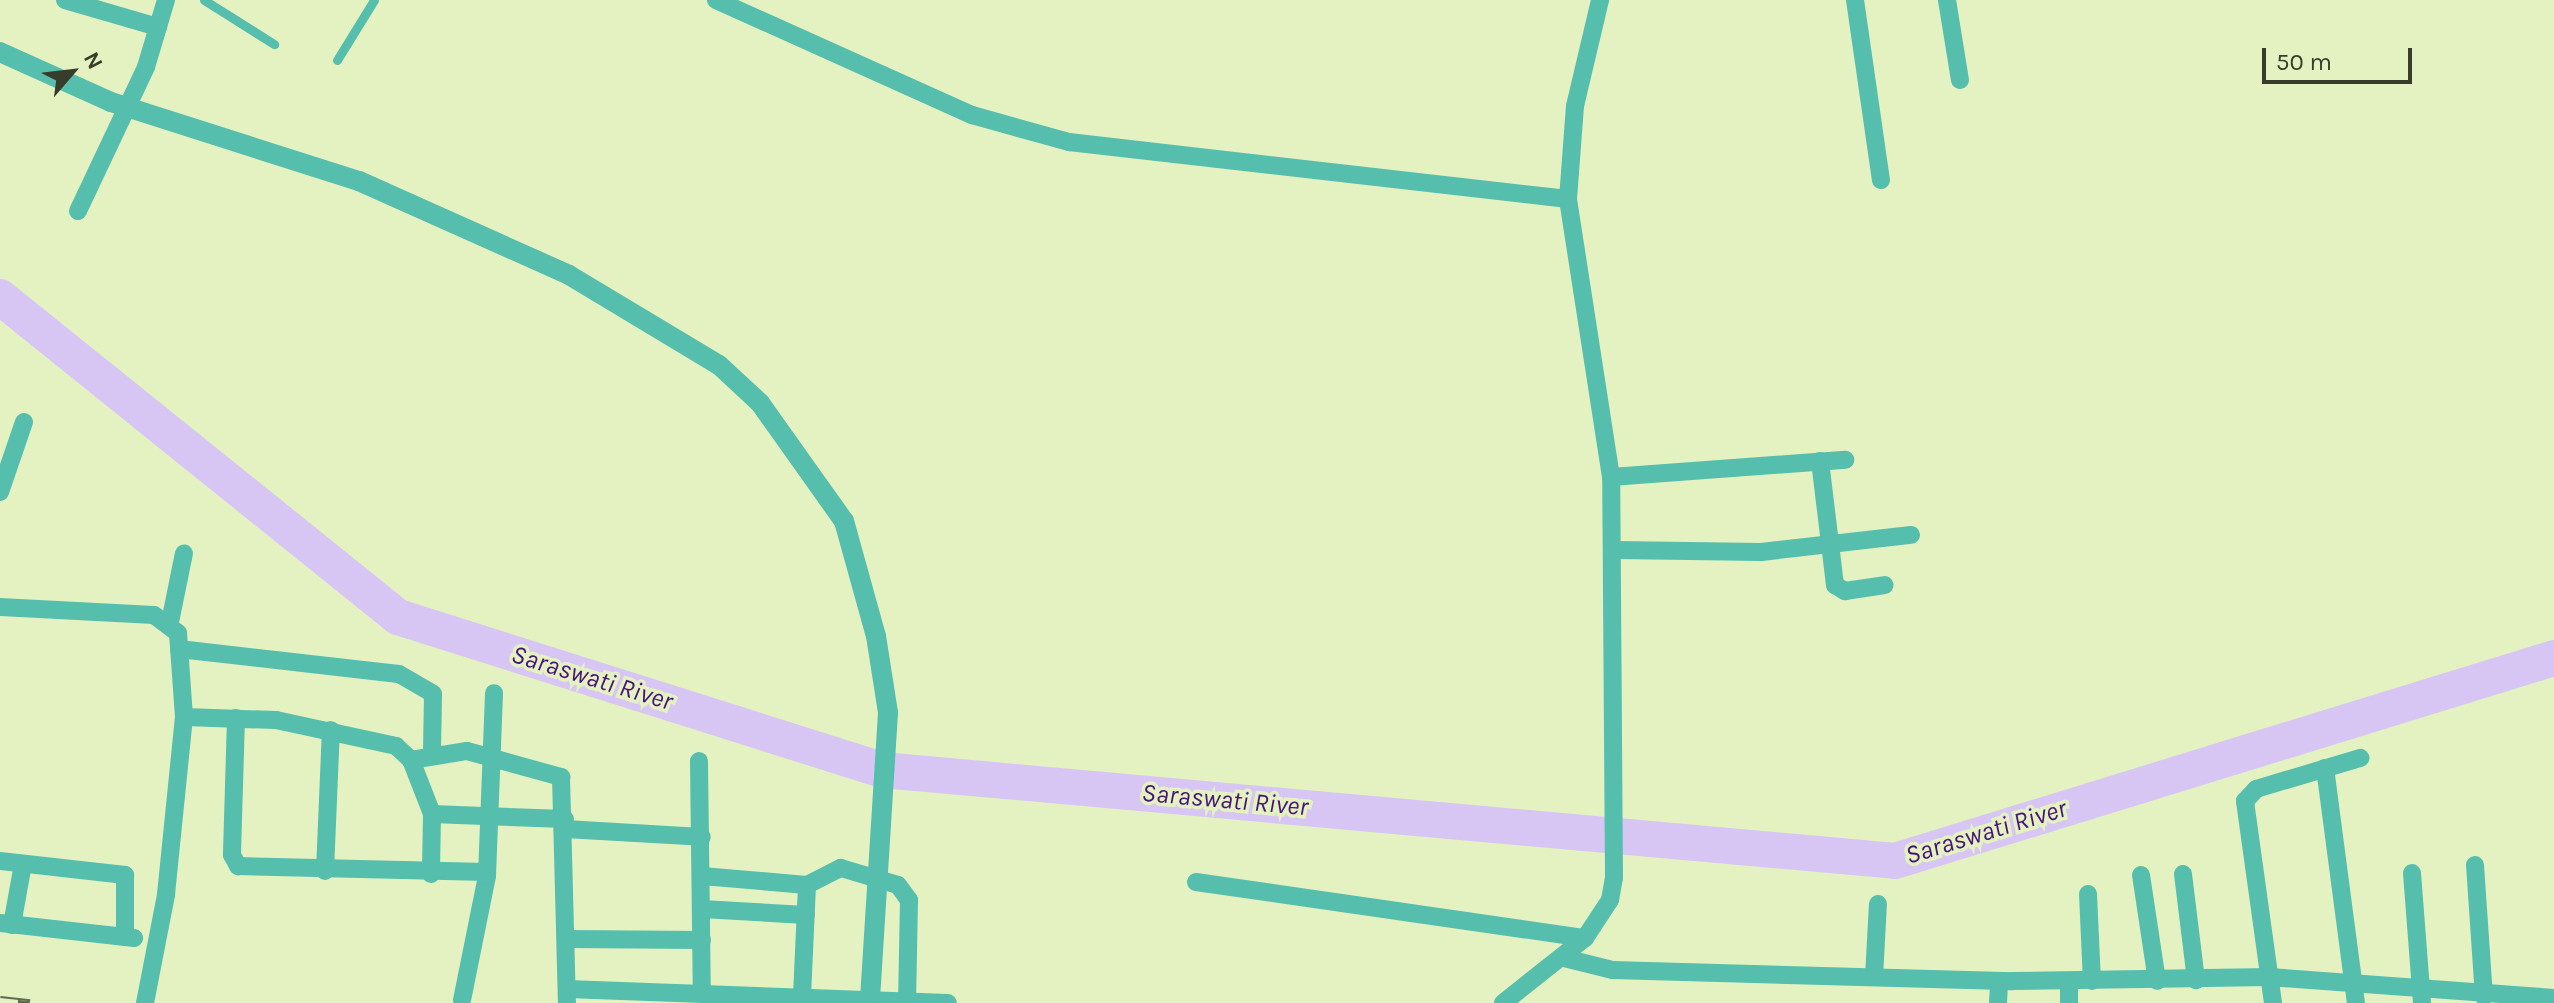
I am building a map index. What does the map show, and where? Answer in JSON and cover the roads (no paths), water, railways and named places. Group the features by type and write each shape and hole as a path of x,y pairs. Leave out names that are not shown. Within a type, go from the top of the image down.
{"street":[{"path":"65,0 158,27"},
{"path":"78,211 158,27 166,0"},
{"path":"716,0 972,115 1069,142 1568,199"},
{"path":"1503,1003 1564,958 1585,938 1610,900 1614,878 1618,828 1615,550 1611,477 1568,199 1575,106 1600,0"},
{"path":"1855,0 1881,180"},
{"path":"1947,0 1960,80"},
{"path":"0,52 111,102 359,181 569,275 719,365 760,403 844,521 876,636 888,713 870,1003"},
{"path":"0,492 24,422"},
{"path":"1611,477 1845,460"},
{"path":"1820,461 1839,590 1885,585"},
{"path":"1615,550 1831,545 1911,535"},
{"path":"145,1003 153,940 166,895 184,717 179,649 170,622 184,553"},
{"path":"0,607 170,622"},
{"path":"179,649 399,674 433,694 432,752"},
{"path":"462,1000 487,872 494,693"},
{"path":"184,717 236,718 383,739 411,760 432,814 431,874"},
{"path":"236,718 232,855 238,866 431,874 487,872"},
{"path":"325,871 331,730"},
{"path":"411,760 432,752 490,758 561,777 565,824 567,996 702,993 948,1003"},
{"path":"2273,1003 2245,801 2256,789 2360,758"},
{"path":"699,761 702,993"},
{"path":"2325,768 2356,1003"},
{"path":"432,814 489,814 702,837"},
{"path":"0,861 125,875 125,937"},
{"path":"23,864 6,924 153,940"},
{"path":"2475,865 2491,999"},
{"path":"702,876 807,885 841,868 905,891 907,1001"},
{"path":"2412,873 2421,996"},
{"path":"2183,874 2196,980"},
{"path":"2141,875 2157,981"},
{"path":"1196,882 1585,938"},
{"path":"802,996 807,885"},
{"path":"2088,894 2092,981"},
{"path":"1874,977 1878,904"},
{"path":"702,909 806,915"},
{"path":"566,939 702,940"},
{"path":"1564,958 1612,970 1999,981 2269,977 2355,981 2421,996 2554,998"},
{"path":"1998,1003 1999,981"},
{"path":"2069,981 2069,1003"}],"lane":[{"path":"204,0 274,44"},
{"path":"337,60 374,0"}],"waterway":[{"name":"Saraswati River","path":"0,297 398,617 882,770 1895,861 2554,658"}],"railway":[{"path":"0,1000 30,1003"}]}
